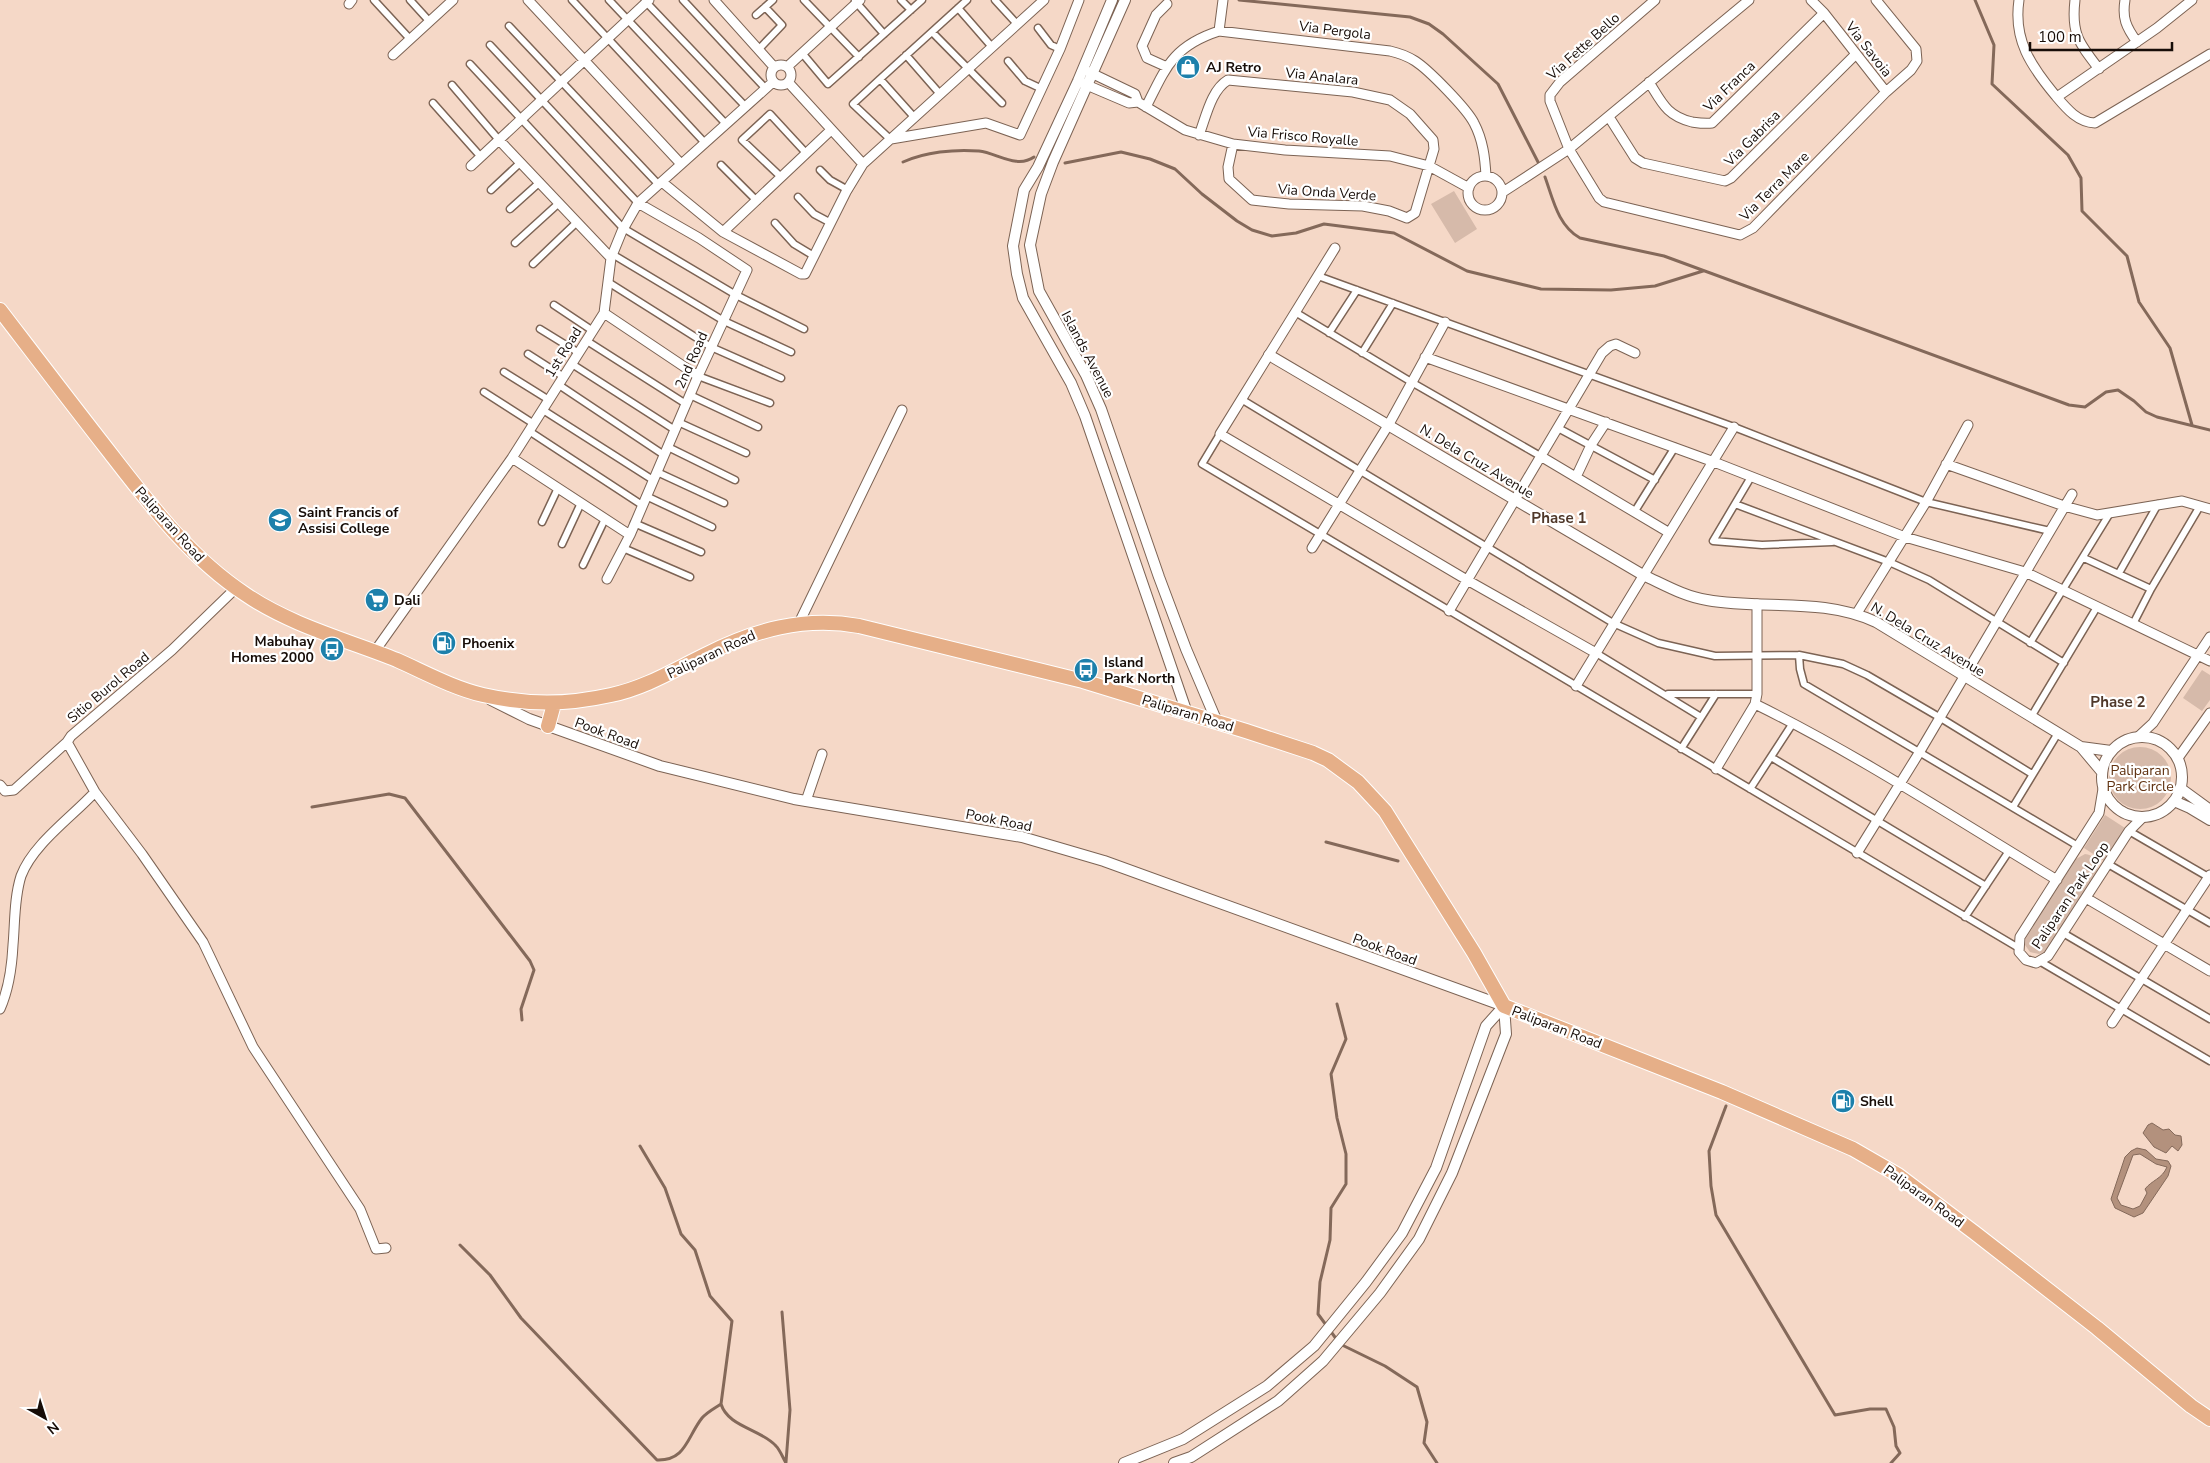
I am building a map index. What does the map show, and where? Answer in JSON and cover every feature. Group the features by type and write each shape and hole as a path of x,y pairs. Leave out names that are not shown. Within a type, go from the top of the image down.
{"main road":[{"name":"Paliparan Road","path":"0,310 148,501 181,540 212,570 236,588 278,612 481,694 554,704 597,698 636,689 739,639 766,630 799,623 830,622 868,628 1082,681 1217,722 1313,753 1328,760 1358,782 1385,811 1504,1006 1722,1092 1853,1149 1879,1164 1914,1187 2097,1328 2191,1406 2210,1419"},
{"path":"548,726 554,704"}],"street":[{"path":"374,0 410,39"},
{"path":"410,0 430,22"},
{"path":"528,0 681,164"},
{"path":"572,0 705,143"},
{"path":"609,0 726,124"},
{"path":"683,0 770,86 781,86 788,82 791,74 787,67 780,65 774,67 770,75 770,86"},
{"path":"714,0 774,67"},
{"path":"756,15 773,0"},
{"path":"804,0 859,57"},
{"path":"901,0 911,10"},
{"path":"802,54 828,84 922,0"},
{"path":"890,139 853,104 967,0"},
{"path":"996,0 1017,24"},
{"path":"508,26 660,184 723,232 801,274 807,273 814,256 863,164 1043,0"},
{"path":"890,139 986,123 1018,135 1060,49 1079,0"},
{"name":"Islands Avenue","path":"1088,71 1112,0"},
{"name":"Islands Avenue","path":"1125,0 1038,167 1024,190 1013,246 1023,298 1071,383 1085,416 1187,713"},
{"path":"1219,31 1223,0"},
{"name":"Via Fette Bello","path":"1569,149 1550,101 1550,95 1560,82 1655,0"},
{"path":"1503,192 1499,183 1486,176 1476,179 1469,188 1470,202 1482,211 1490,210 1498,205 1503,192 1569,149 1749,0"},
{"name":"Via Savoia","path":"1811,0 1824,13 1886,92"},
{"name":"Via Terra Mare","path":"1569,149 1599,198 1609,205 1740,235 1753,228 1886,92 1911,70 1917,60 1916,49 1876,0"},
{"path":"2019,0 2017,24 2029,62 2057,98 2077,118 2085,123 2095,123 2210,54"},
{"path":"2075,0 2073,19 2080,44 2099,69"},
{"path":"2125,0 2123,16 2125,24 2136,42"},
{"path":"2057,98 2192,0"},
{"path":"393,55 450,1"},
{"path":"471,166 647,1 746,107"},
{"path":"787,67 857,1 884,34"},
{"path":"1167,4 1156,15 1142,46 1147,58 1167,67"},
{"path":"758,50 782,25 765,7"},
{"path":"958,8 992,47"},
{"name":"Via Franca","path":"1649,82 1669,112 1679,119 1706,124 1712,123 1824,13"},
{"path":"1038,28 1051,45 1060,49"},
{"name":"Via Pergola","path":"1142,105 1178,52 1200,37 1219,31 1403,54 1417,62 1466,110 1480,136 1485,155 1486,176"},
{"path":"932,32 1002,103"},
{"path":"490,45 638,203"},
{"name":"Via Gabrisa","path":"1609,117 1635,158 1643,163 1725,181 1731,178 1856,54"},
{"path":"906,55 940,94"},
{"path":"1008,61 1026,81 1040,88"},
{"path":"470,64 623,228 736,295 804,329"},
{"name":"Via Frisco Royalle","path":"1088,71 1135,94 1142,105"},
{"path":"880,79 914,118"},
{"name":"Via Analara","path":"1199,135 1213,98 1220,85 1228,80 1353,92 1390,100 1410,114 1433,140 1434,149 1429,166"},
{"path":"788,82 863,164"},
{"name":"Islands Avenue","path":"1082,83 1041,194 1030,245 1034,271 1039,291 1086,375 1101,410 1158,577 1217,722"},
{"name":"Via Frisco Royalle","path":"1082,83 1129,103 1142,105 1185,130 1199,135 1233,144 1285,150 1390,156 1429,166 1469,188"},
{"path":"452,86 500,140 611,256 724,321 791,352"},
{"name":"1st Road","path":"375,651 512,458 604,313 611,256 623,228 638,203 770,86"},
{"path":"433,103 481,157"},
{"path":"781,177 742,140 770,114 806,153"},
{"path":"723,232 831,130"},
{"name":"Via Onda Verde","path":"1233,144 1228,167 1229,179 1252,200 1289,204 1363,206 1388,210 1407,218 1415,213 1429,166"},
{"path":"491,190 521,162"},
{"path":"721,165 757,201"},
{"path":"820,170 830,180 848,190"},
{"path":"510,209 540,182"},
{"path":"798,197 814,214 831,223"},
{"path":"515,243 559,203"},
{"name":"2nd Road","path":"607,579 630,535 698,376 748,270 700,238 638,203"},
{"path":"534,264 577,222"},
{"path":"775,223 794,244 814,256"},
{"path":"1335,248 1202,464 2018,947"},
{"path":"1318,276 1734,427 1926,502 2050,531"},
{"path":"608,282 711,348 781,378"},
{"path":"1329,333 1357,290"},
{"path":"1362,353 1393,303"},
{"path":"554,306 593,331"},
{"path":"1295,312 1668,532"},
{"path":"604,313 698,376 770,403"},
{"path":"1312,548 1340,506 1389,424 1445,322"},
{"path":"540,329 579,353"},
{"path":"587,341 688,400 758,427"},
{"path":"1449,611 1602,354 1613,344 1635,353"},
{"path":"528,354 561,381 666,451 735,480"},
{"name":"N. Dela Cruz Avenue","path":"1269,354 1643,575 1704,600 1804,605 1857,613 1876,622 2081,747 2102,772"},
{"path":"1426,357 1675,447 1905,537 2026,572 2199,654 2210,662"},
{"path":"572,364 677,426 746,453"},
{"path":"504,372 549,400"},
{"path":"484,392 532,428 644,501 712,527"},
{"path":"1241,399 1359,472 1488,546 1613,623 1658,643 1715,656 1800,655 1842,664 1867,675 2032,774"},
{"path":"543,410 655,476 724,503"},
{"path":"799,623 902,410"},
{"path":"1576,477 1591,446 1606,422"},
{"path":"1857,613 1926,502 1968,425"},
{"path":"1576,686 1668,532 1714,462 1734,427"},
{"path":"1558,428 1655,480"},
{"path":"1220,434 1467,580 1596,652 1667,694 1701,717"},
{"path":"1635,511 1675,447"},
{"path":"512,458 630,535"},
{"path":"1946,464 2064,506 2097,514 2182,501 2210,509"},
{"path":"1751,477 1713,541 1762,545 1836,542"},
{"path":"542,522 558,488"},
{"path":"1857,853 1898,784 1919,753 1963,675 2072,494"},
{"path":"562,544 581,503"},
{"path":"1735,504 1888,562 1928,580 2064,663"},
{"path":"2119,573 2158,504"},
{"path":"2133,624 2151,589 2200,506"},
{"path":"2030,643 2110,513"},
{"path":"583,565 605,519"},
{"path":"634,523 701,552"},
{"path":"623,548 690,577"},
{"path":"2084,558 2151,589"},
{"name":"Sitio Burol Road","path":"236,588 172,650 71,736 67,742 95,792 203,942 253,1048 360,1209 376,1249 386,1248"},
{"path":"1716,769 1755,704 1757,694 1757,604"},
{"path":"2031,717 2097,607"},
{"path":"2139,736 2153,723 2210,637"},
{"path":"1800,655 1800,669 1804,684 2078,846"},
{"name":"Pook Road","path":"481,694 529,719 660,766 806,801 1031,839 1104,861 1504,1006"},
{"path":"1667,694 1757,694"},
{"path":"1681,749 1716,694"},
{"path":"1755,704 1793,723 1898,784 2057,880"},
{"path":"2178,758 2210,713"},
{"path":"1750,789 1793,723"},
{"path":"2013,807 2058,733"},
{"path":"2139,736 2149,737 2166,744 2178,758 2182,768 2180,788 2174,801 2160,812 2143,817 2126,814 2118,810 2107,797 2102,772 2105,761 2111,751 2129,738 2139,736"},
{"path":"0,785 6,791 14,790 67,742"},
{"name":"N. Dela Cruz Avenue","path":"2081,747 2111,751"},
{"path":"806,801 822,754"},
{"path":"1771,756 1986,886"},
{"path":"2180,788 2210,810"},
{"name":"Paliparan Park Loop","path":"2104,789 2099,813 2020,937 2018,947 2026,960 2036,963 2041,962 2048,956 2129,831 2143,817"},
{"path":"0,1009 4,1000 13,948 15,912 22,876 35,854 47,840 95,792"},
{"path":"2174,801 2210,820"},
{"path":"2112,1023 2210,877 2129,831"},
{"path":"1965,917 2009,851"},
{"path":"2108,864 2210,923"},
{"path":"2086,898 2210,970"},
{"path":"2063,933 2210,1019"},
{"path":"2041,962 2210,1062"},
{"path":"1124,1463 1182,1439 1267,1386 1314,1346 1366,1282 1402,1233 1436,1168 1486,1026 1504,1006"},
{"path":"1174,1463 1191,1457 1278,1401 1323,1361 1380,1293 1419,1239 1452,1173 1506,1034 1504,1006"},
{"path":"1436,1168 1452,1173"}],"green space":[{"path":"1454,191 1477,229 1455,243 1431,204"},
{"path":"2202,670 2210,675 2210,700 2202,711 2183,698"},
{"name":"Paliparan Park Circle","path":"2140,747 2152,749 2162,756 2169,766 2171,778 2169,790 2162,800 2152,807 2140,809 2128,807 2118,800 2111,790 2109,778 2111,766 2118,756 2128,749"},
{"path":"2105,815 2125,828 2104,861 2084,848"},
{"path":"2085,854 2092,856 2096,860 2097,872 2046,951 2039,954 2030,952 2025,945 2026,938 2076,859"}],"shaded area":[{"path":"2152,1123 2163,1130 2169,1129 2175,1135 2181,1136 2182,1145 2178,1151 2172,1146 2166,1153 2154,1147 2143,1133 2148,1125"},
{"path":"2137,1148 2146,1150 2156,1159 2168,1161 2171,1166 2168,1176 2143,1213 2134,1217 2115,1208 2111,1199 2125,1157","holes":["2140,1154 2156,1164 2167,1167 2145,1189 2147,1193 2140,1206 2133,1209 2121,1205 2117,1198 2133,1155"]}],"waterway":[{"path":"1239,0 1410,17 1429,24 1443,34 1498,84 1538,162"},
{"path":"1975,0 1994,45 1992,84 2068,155 2081,178 2082,211 2127,256 2139,302 2170,348 2192,425"},
{"path":"903,162 930,154 960,150 986,152 1014,161 1027,160 1034,157"},
{"path":"1065,163 1121,152 1150,159 1175,169 1202,194 1252,230 1272,236 1296,233 1324,224 1394,233 1467,271 1541,289 1611,290 1655,286 1703,271"},
{"path":"1545,177 1561,219 1580,238 1664,256 2069,405 2085,407 2106,392 2118,390 2146,412 2157,417 2210,430"},
{"path":"312,807 389,794 405,798 530,961 534,970 521,1009 522,1020"},
{"path":"1326,842 1398,861"},
{"path":"1337,1004 1346,1039 1331,1074 1337,1118 1346,1154 1346,1184 1331,1208 1330,1240 1320,1282 1318,1314 1340,1344 1385,1366 1417,1387 1427,1422 1424,1443 1437,1463"},
{"path":"1726,1106 1709,1151 1711,1186 1716,1215 1835,1415 1870,1409 1886,1409 1894,1427 1896,1446 1900,1453 1891,1463"},
{"path":"640,1146 665,1188 681,1234 695,1250 710,1296 732,1321 721,1404 730,1418 770,1440 786,1463"},
{"path":"460,1245 490,1275 521,1318 657,1460 674,1457 680,1452 702,1418 721,1404"},
{"path":"782,1312 790,1410 786,1462"}],"place":[{"name":"AJ Retro","path":"1188,67"},
{"name":"Saint Francis of Assisi College","path":"280,520"},
{"name":"Dali","path":"377,600"},
{"name":"Phoenix","path":"444,643"},
{"name":"Mabuhay Homes 2000","path":"332,649"},
{"name":"Island Park North","path":"1086,670"},
{"name":"Shell","path":"1843,1101"}],"district":[{"name":"Phase 1","path":"1559,518"},
{"name":"Phase 2","path":"2118,702"}]}
